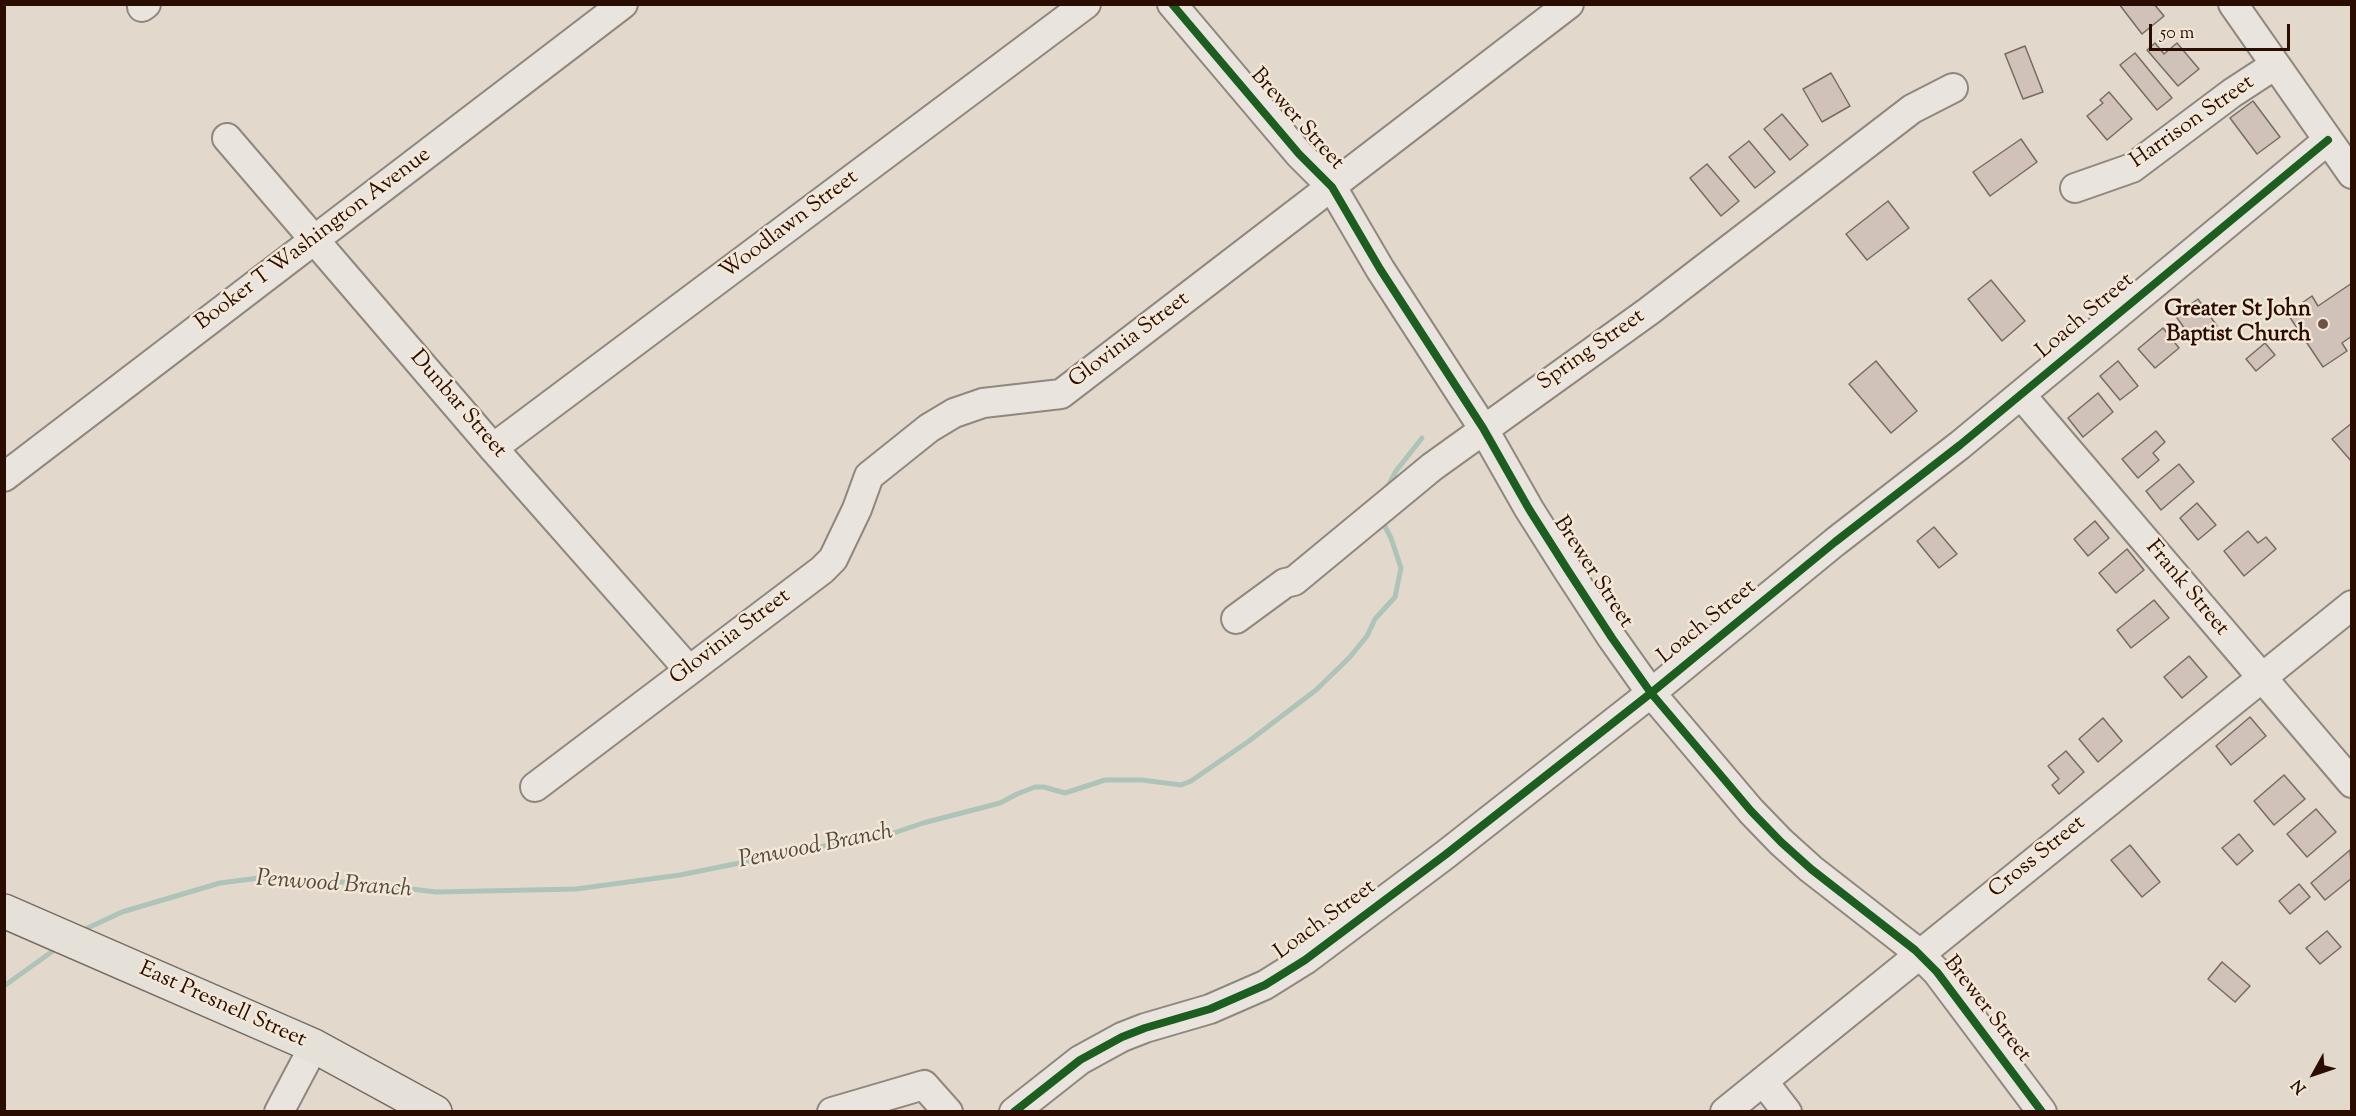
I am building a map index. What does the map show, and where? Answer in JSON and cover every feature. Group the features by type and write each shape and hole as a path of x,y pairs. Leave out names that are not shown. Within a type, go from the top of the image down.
{"main road":[{"name":"East Presnell Street","path":"4,911 314,1046 435,1112"}],"street":[{"name":"Booker T Washington Avenue","path":"4,477 623,4"},
{"name":"Woodlawn Street","path":"493,448 1086,4"},
{"name":"Brewer Street","path":"1172,4 1299,154 1332,187 1380,269 1484,428 1529,509 1612,638 1651,693 1751,811 1781,842 1811,869 1919,954 1937,972 2042,1112"},
{"name":"Glovinia Street","path":"535,787 822,570 833,559 857,509 869,476 929,428 954,413 983,404 1061,394 1569,4"},
{"path":"2233,4 2352,174"},
{"name":"Harrison Street","path":"2075,188 2132,168 2232,93 2275,65"},
{"name":"Spring Street","path":"1236,619 1285,583 1294,581 1432,467 1649,310 1912,109 1953,88"},
{"name":"Dunbar Street","path":"228,138 493,448 688,670"},
{"name":"Loach Street","path":"1014,1112 1080,1060 1122,1037 1210,1009 1265,985 1286,973 1445,855 1651,693 2021,395 2328,141"},
{"name":"Frank Street","path":"2021,395 2352,783"},
{"name":"Cross Street","path":"1725,1112 2352,604"},
{"path":"279,1112 314,1046"},
{"path":"1763,1081 1787,1112"},
{"path":"832,1112 924,1085 948,1112"}],"building":[{"path":"2119,4 2154,4 2164,16 2142,34"},
{"path":"2155,43 2164,54 2177,43 2199,69 2178,86 2147,50"},
{"path":"2025,46 2043,92 2023,99 2005,54"},
{"path":"2135,53 2172,98 2157,110 2120,65"},
{"path":"1831,73 1850,106 1822,122 1803,89"},
{"path":"2109,92 2132,119 2107,140 2087,116 2103,103 2100,100"},
{"path":"2253,101 2280,137 2257,154 2230,118"},
{"path":"1782,114 1808,145 1790,160 1764,129"},
{"path":"2021,139 2037,162 1990,196 1973,172"},
{"path":"1749,141 1775,172 1755,188 1729,157"},
{"path":"1707,164 1739,201 1721,216 1690,178"},
{"path":"1888,201 1909,228 1867,260 1846,234"},
{"path":"1991,280 2025,321 2002,341 1968,299"},
{"name":"Greater St John Baptist Church","path":"2352,283 2352,336 2342,343 2347,351 2323,367 2287,313 2312,296 2318,306"},
{"path":"2198,299 2217,326 2194,342 2175,315"},
{"path":"2163,328 2179,348 2155,368 2138,349"},
{"path":"2265,343 2275,355 2256,371 2246,359"},
{"path":"1876,361 1917,411 1891,433 1849,384"},
{"path":"2118,361 2138,386 2120,400 2100,376"},
{"path":"2098,393 2113,412 2083,437 2068,418"},
{"path":"2352,423 2352,462 2332,439"},
{"path":"2156,431 2165,442 2153,453 2159,460 2138,478 2122,459"},
{"path":"2179,464 2194,482 2161,510 2146,491"},
{"path":"2197,503 2216,525 2198,540 2180,518"},
{"path":"2095,521 2109,538 2088,556 2074,539"},
{"path":"1934,527 1957,554 1939,568 1917,541"},
{"path":"2248,531 2258,543 2266,537 2276,549 2244,576 2224,551"},
{"path":"2127,549 2144,570 2116,593 2099,573"},
{"path":"2154,600 2169,618 2131,648 2117,630"},
{"path":"2189,656 2207,677 2182,698 2164,677"},
{"path":"2250,717 2266,736 2231,765 2216,746"},
{"path":"2103,718 2122,741 2098,762 2079,739"},
{"path":"2066,751 2084,772 2059,794 2052,785 2059,779 2048,766"},
{"path":"2284,775 2305,799 2274,825 2254,801"},
{"path":"2316,809 2336,832 2307,857 2287,834"},
{"path":"2239,834 2253,851 2237,865 2222,848"},
{"path":"2130,845 2160,882 2142,897 2111,860"},
{"path":"2350,850 2352,878 2325,900 2311,883"},
{"path":"2299,884 2310,897 2290,914 2279,901"},
{"path":"2327,931 2341,947 2320,964 2306,948"},
{"path":"2222,962 2250,986 2235,1002 2208,979"}],"waterway":[{"name":"Penwood Branch","path":"1387,488 1396,471 1422,438"},
{"name":"Penwood Branch","path":"79,932 122,912 220,883 259,878 362,883 436,892 576,889 680,875 839,843 879,838 923,823 1000,803 1035,787 1065,793 1105,780 1142,780 1181,785 1191,781 1249,741 1316,690 1349,658 1367,636 1375,619 1395,597 1401,568 1391,538 1381,519"},
{"name":"Penwood Branch","path":"4,986 57,948"}],"cycle path":[{"path":"1172,4 1299,154 1332,187 1380,269 1483,428 1529,509 1612,638 1651,693 1751,811 1781,842 1811,869 1915,950 1937,972 2042,1112"},
{"path":"1014,1112 1080,1060 1122,1037 1210,1009 1265,985 1305,960 1445,855 1651,693 1835,542 1960,445 2328,140"}],"place":[{"name":"Greater St John Baptist Church","path":"2323,324"}]}
